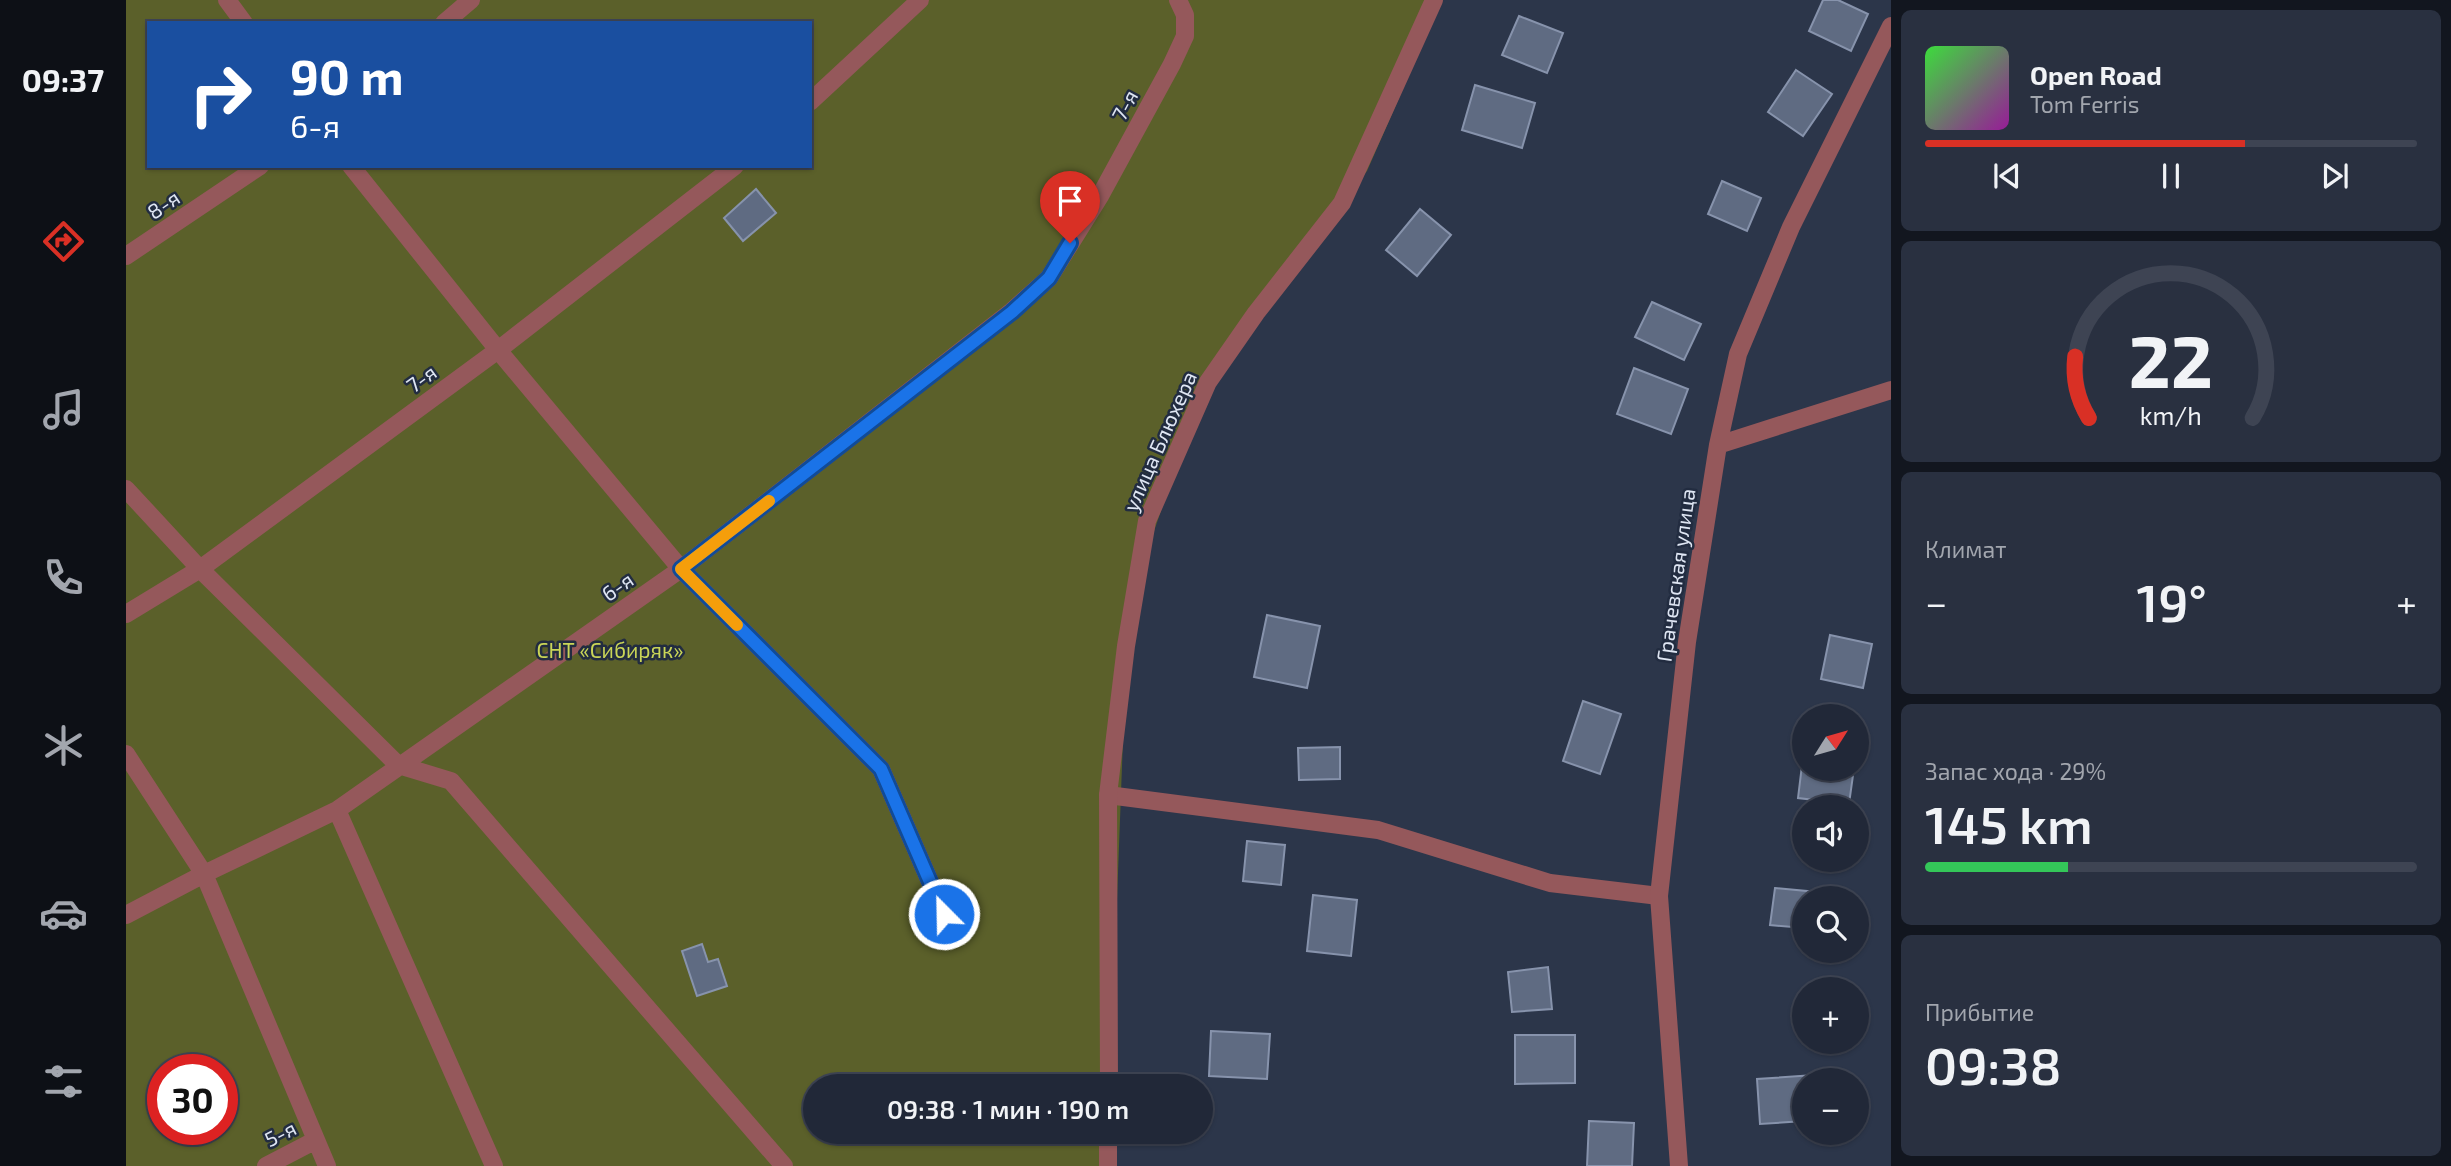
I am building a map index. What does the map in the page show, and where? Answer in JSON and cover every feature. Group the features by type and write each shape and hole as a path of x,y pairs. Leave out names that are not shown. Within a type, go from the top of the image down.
{"street":[{"path":"227,0 243,21"},
{"path":"446,21 471,0"},
{"path":"812,101 920,0"},
{"name":"7-я","path":"1081,226 1100,196 1185,36 1185,15 1178,0"},
{"name":"улица Блюхера","path":"1109,1074 1108,795 1126,646 1147,522 1208,382 1256,313 1342,203 1434,0"},
{"name":"Грачевская улица","path":"1679,1166 1659,896 1687,642 1718,445 1738,354 1791,227 1891,26"},
{"name":"8-я","path":"126,256 257,168"},
{"path":"353,168 498,350 681,569 881,769 944,914"},
{"name":"7-я","path":"126,614 200,569 498,350 732,168"},
{"name":"6-я","path":"126,915 337,810 681,569 1012,312 1049,278 1081,226"},
{"path":"1718,445 1891,390"},
{"path":"126,489 200,569 398,765 451,781 784,1166"},
{"path":"126,754 204,874 327,1166"},
{"path":"1108,795 1378,830 1550,883 1659,896"},
{"path":"337,810 494,1166"},
{"name":"5-я","path":"266,1166 316,1140"},
{"path":"1108,1144 1108,1166"}],"green space":[{"name":"СНТ «Сибиряк»","path":"126,0 1442,0 1367,171 1204,387 1128,606 1110,1074 803,1074 803,1144 1107,1144 1106,1166 126,1166"}],"building":[{"path":"1823,0 1838,0 1868,14 1851,51 1809,31"},
{"path":"1519,16 1563,33 1547,73 1502,55"},
{"path":"1796,70 1832,94 1803,136 1768,112"},
{"path":"1475,85 1535,103 1522,148 1462,130"},
{"path":"1722,181 1761,198 1747,231 1708,214"},
{"path":"756,189 776,213 743,241 724,218"},
{"path":"1420,209 1451,235 1417,276 1386,250"},
{"path":"1652,302 1701,324 1684,360 1635,337"},
{"path":"1634,368 1688,389 1671,434 1617,414"},
{"path":"1267,615 1320,626 1307,688 1254,677"},
{"path":"1830,635 1872,644 1863,688 1821,679"},
{"path":"1583,701 1621,714 1600,774 1563,761"},
{"path":"1340,747 1340,779 1299,780 1298,748"},
{"path":"1800,781 1852,781 1850,795 1798,795"},
{"path":"1247,841 1285,845 1281,885 1243,881"},
{"path":"1775,888 1792,890 1792,927 1770,925"},
{"path":"1313,895 1357,900 1351,956 1307,951"},
{"path":"702,944 708,962 718,959 727,986 697,996 682,951"},
{"path":"1548,967 1552,1009 1512,1012 1508,972"},
{"path":"1211,1031 1270,1034 1267,1079 1209,1074"},
{"path":"1515,1035 1575,1035 1575,1083 1515,1084"},
{"path":"1792,1077 1792,1122 1760,1124 1757,1079"},
{"path":"1589,1121 1634,1123 1632,1166 1587,1166"}],"slow traffic":[{"path":"737,625 681,569 769,501"}],"route":[{"path":"944,914 881,769 681,569 1012,312 1049,278 1070,243"}]}
